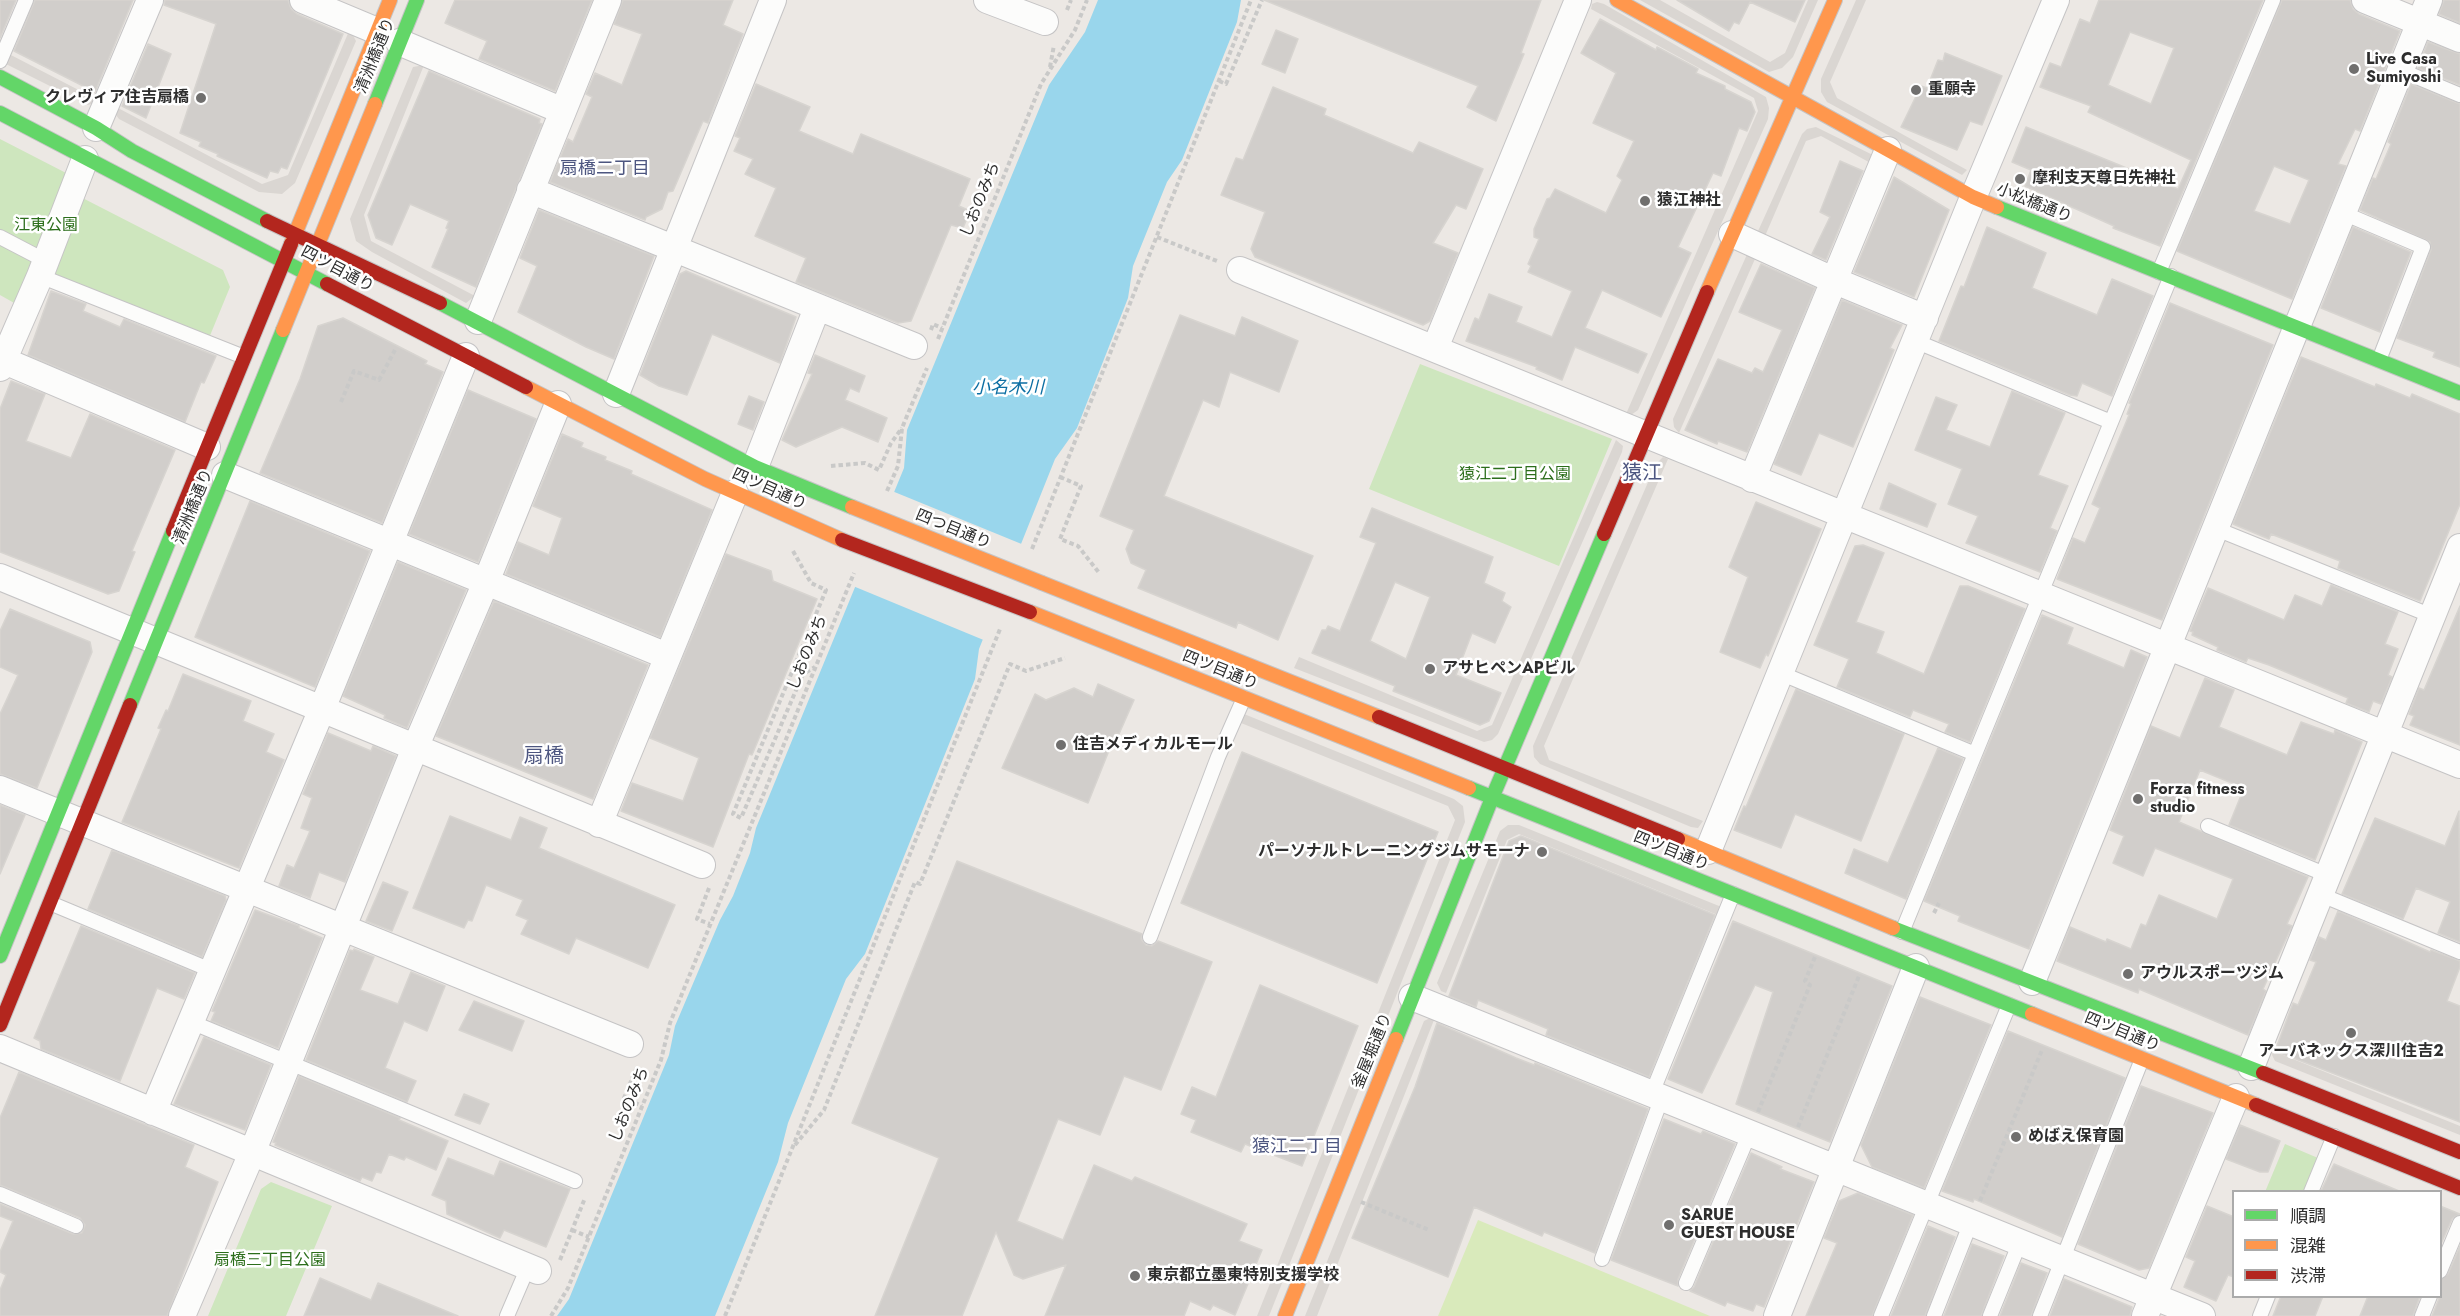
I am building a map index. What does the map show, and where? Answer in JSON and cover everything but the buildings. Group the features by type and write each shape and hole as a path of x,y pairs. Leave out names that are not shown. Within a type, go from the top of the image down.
{"main road":[{"name":"清洲橋通り","path":"0,1025 319,244 388,37 390,0"},
{"name":"清洲橋通り","path":"0,956 293,234 388,37 417,0"},
{"name":"小松橋通り","path":"1617,0 1973,197 2460,393"},
{"name":"釜屋堀通り","path":"1285,1316 1492,798 1732,234 1835,0"},
{"name":"四ツ目通り","path":"0,77 96,128 132,151 293,234 319,244 478,321 755,466 852,507"},
{"name":"四ツ目通り","path":"0,113 558,404 735,493 842,540 1030,612 2460,1188"},
{"name":"四つ目通り","path":"852,507 1042,583"},
{"name":"四ツ目通り","path":"1042,583 1505,767 1902,932 2251,1067 2460,1152"}],"street":[{"path":"96,128 150,0"},
{"path":"303,0 563,111"},
{"path":"478,321 609,0"},
{"path":"616,394 772,0"},
{"path":"987,0 1050,30"},
{"path":"1435,348 1578,0"},
{"path":"2365,0 2424,11 2460,39"},
{"path":"1708,851 2053,1"},
{"path":"2032,982 2424,11"},
{"path":"1752,479 1888,150"},
{"path":"86,159 43,268 1,362 207,447"},
{"path":"530,190 817,308 927,349"},
{"path":"1732,234 1833,280 1925,318"},
{"path":"1240,270 2460,765"},
{"path":"755,466 817,308"},
{"path":"153,1112 322,710 466,356"},
{"path":"182,1316 252,1153 415,748 486,582 558,404"},
{"path":"225,475 668,656"},
{"path":"599,824 735,493"},
{"path":"2251,1067 2432,616 2455,576 2460,547"},
{"path":"0,577 599,824 707,872"},
{"path":"0,789 343,928 635,1052"},
{"path":"1777,1316 1916,967"},
{"path":"1412,997 2020,1242 2062,1260 2149,1306 2202,1316"},
{"path":"0,1048 533,1269"},
{"path":"2149,1306 2236,1097"}],"lane":[{"path":"0,61 26,0"},
{"path":"1902,932 2111,422 2165,274 2272,0"},
{"path":"2400,70 2460,95"},
{"path":"2343,213 2424,247 2379,360"},
{"path":"0,237 43,268 244,357"},
{"path":"1915,341 2111,422"},
{"path":"2214,528 2432,616"},
{"path":"1780,674 1975,754"},
{"path":"1150,937 1218,757 1244,698"},
{"path":"2208,826 2460,952"},
{"path":"1602,1259 1657,1095 1733,894"},
{"path":"50,903 213,971"},
{"path":"1881,1316 2008,1005"},
{"path":"191,1023 575,1181"},
{"path":"2040,1316 2142,1059"},
{"path":"1686,1283 1750,1132"},
{"path":"2311,1190 2334,1136"},
{"path":"0,1194 76,1226"},
{"path":"1934,1316 1971,1222"},
{"path":"2442,1266 2460,1223"},
{"path":"1990,1316 2020,1242"},
{"path":"507,1316 533,1269"},
{"path":"2260,1316 2267,1298"},
{"path":"2422,1316 2429,1298"}],"path":[{"name":"しおのみち","path":"885,498 898,466 902,428 927,349 942,328 1041,84 1075,30 1087,0"},
{"path":"1030,554 1251,0"},
{"path":"1219,81 1226,84 1262,0"},
{"path":"1049,71 1050,30"},
{"path":"1157,237 1209,258"},
{"path":"933,324 942,328"},
{"path":"340,402 354,371 379,380 399,342"},
{"path":"829,467 865,463 879,470 891,443 902,428"},
{"path":"1060,477 1081,486 1060,539 1078,546 1107,584"},
{"path":"791,546 811,584 826,590 733,814 741,818 803,674 816,667"},
{"name":"しおのみち","path":"551,1316 567,1288 589,1237 661,1060 670,1023 854,572"},
{"path":"725,1316 1003,620"},
{"path":"792,1148 824,1110 915,882 920,884 1010,664 1026,671 1069,656"},
{"path":"707,872 697,919 710,924"},
{"path":"1932,917 1939,903"},
{"path":"1750,1132 1810,985 1805,981 1818,951"},
{"path":"1789,1148 1862,969"},
{"path":"1971,1222 2045,1044"},
{"path":"635,1052 624,1098 642,1106"},
{"path":"567,1244 586,1197"},
{"path":"1357,1200 1429,1230"},
{"path":"572,1230 589,1237"}],"green space":[{"name":"江東公園","path":"0,139 68,174 63,188 223,270 230,287 209,338 31,267 16,304 0,295"},
{"name":"猿江二丁目公園","path":"1420,364 1612,439 1559,566 1369,489"},
{"path":"2285,1144 2318,1158 2304,1190 2266,1190"},
{"name":"扇橋三丁目公園","path":"271,1182 332,1206 286,1316 208,1316 261,1189"},
{"path":"1478,1220 1710,1316 1438,1316"}],"shaded area":[{"path":"1640,0 1660,0 1770,62 1785,53 1808,0 1818,0 1793,57 1782,68 1769,72"},
{"path":"1856,0 1866,0 1830,82 1837,98 1967,170 1962,175 1827,102 1821,92 1821,79"},
{"path":"1597,2 1766,97 1769,108 1768,119 1638,410 1631,415 1626,414 1758,111 1754,98 1591,9 1592,4"},
{"path":"349,31 356,41 295,183 282,194 259,192 119,119 116,115 118,108 262,184 288,175"},
{"path":"9,54 96,99 94,103 88,105 4,63"},
{"path":"424,65 364,215 371,241 475,296 466,303 356,241 350,219 413,67"},
{"path":"1816,127 1881,159 1876,166 1821,136 1806,141 1762,243 1754,240 1802,134 1807,129"},
{"path":"1749,250 1758,252 1679,433 1674,427 1673,419"},
{"path":"1616,440 1623,446 1622,452 1498,734 1492,740 1484,742 1294,668 1299,657 1477,731 1492,725"},
{"path":"1663,457 1668,459 1544,746 1549,760 1703,821 1698,828 1540,764 1534,757 1533,746 1656,464"},
{"path":"1244,714 1454,799 1463,806 1465,822 1269,1316 1257,1316 1455,820 1448,806 1241,723"},
{"path":"1508,825 1519,825 1724,908 1720,916 1519,834 1507,840 1446,993 1441,991 1437,983 1500,831"},
{"path":"1430,1018 1434,1020 1317,1316 1305,1316 1424,1021"},
{"path":"2273,1051 2460,1126 2460,1135 2275,1061"}],"water":[{"name":"小名木川","path":"1098,0 1241,0 1237,22 1182,160 1167,182 1133,266 1128,298 1077,428 1055,459 979,649 975,679 865,954 846,979 788,1123 778,1162 715,1316 557,1316 569,1299 669,1055 675,1026 720,920 733,896 750,853 756,828 904,468 907,430 1049,85 1085,32"}],"pier":[{"path":"892,491 1024,545 986,641 853,586"}],"traffic: fast":[{"path":"375,104 417,0"},
{"path":"0,77 96,128 132,151 267,221"},
{"path":"0,113 327,284"},
{"path":"1997,207 2460,393"},
{"path":"440,303 755,467 852,507"},
{"path":"130,705 283,330"},
{"path":"0,956 173,531"},
{"path":"1396,1039 1492,798 1604,534"},
{"path":"1469,788 2032,1014"},
{"path":"1893,928 2263,1073"}],"traffic: slow":[{"path":"291,244 390,0"},
{"path":"1617,0 1973,197 1997,207"},
{"path":"1707,292 1835,0"},
{"path":"283,330 375,104"},
{"path":"526,387 705,479 842,540"},
{"path":"852,507 1042,583"},
{"path":"1042,583 1379,717"},
{"path":"1030,612 1469,788"},
{"path":"1678,839 1893,928"},
{"path":"2032,1014 2256,1105"},
{"path":"1285,1316 1396,1039"}],"traffic: jam":[{"path":"267,221 440,303"},
{"path":"173,531 291,244"},
{"path":"327,284 526,387"},
{"path":"1604,534 1707,292"},
{"path":"842,540 1030,612"},
{"path":"0,1025 130,705"},
{"path":"1379,717 1678,839"},
{"path":"2263,1073 2460,1152"},
{"path":"2256,1105 2460,1188"}],"place":[{"name":"Live Casa Sumiyoshi","path":"2354,69"},
{"name":"重願寺","path":"1916,90"},
{"name":"クレヴィア住吉扇橋","path":"201,98"},
{"name":"摩利支天尊日先神社","path":"2020,179"},
{"name":"猿江神社","path":"1645,201"},
{"name":"アサヒペンAPビル","path":"1430,669"},
{"name":"住吉メディカルモール","path":"1061,745"},
{"name":"Forza fitness studio","path":"2138,799"},
{"name":"パーソナルトレーニングジムサモーナ","path":"1542,852"},
{"name":"アウルスポーツジム","path":"2128,974"},
{"name":"アーバネックス深川住吉2","path":"2351,1033"},
{"name":"めばえ保育園","path":"2016,1137"},
{"name":"SARUE GUEST HOUSE","path":"1669,1225"},
{"name":"東京都立墨東特別支援学校","path":"1135,1276"}],"district":[{"name":"扇橋二丁目","path":"605,170"},
{"name":"猿江","path":"1642,474"},
{"name":"扇橋","path":"544,757"},
{"name":"猿江二丁目","path":"1297,1148"}]}
